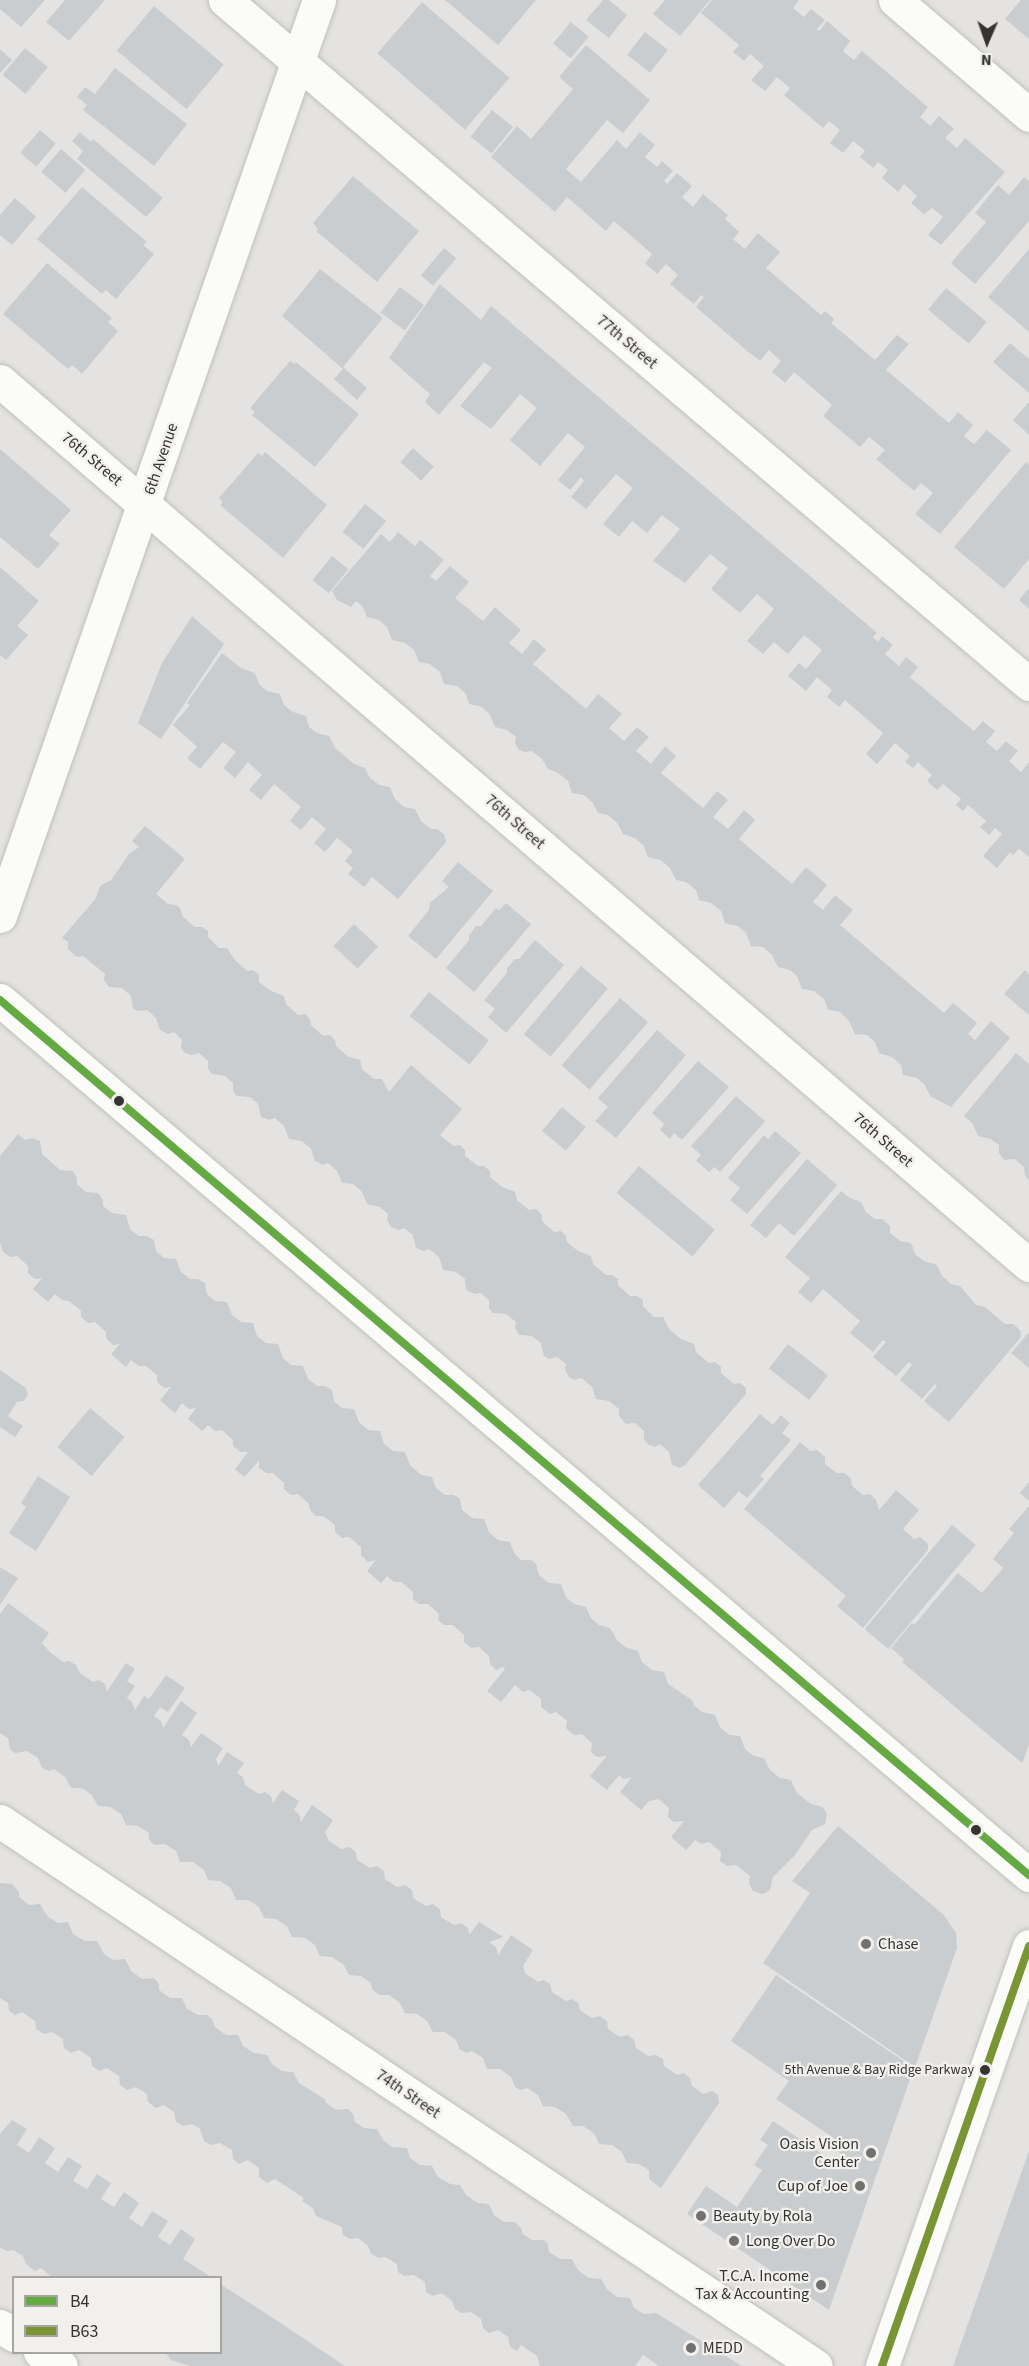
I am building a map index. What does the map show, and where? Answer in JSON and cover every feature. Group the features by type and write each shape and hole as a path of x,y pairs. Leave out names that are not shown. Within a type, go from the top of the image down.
{"street":[{"name":"77th Street","path":"225,0 1029,684"},
{"name":"6th Avenue","path":"0,916 146,504 319,0"},
{"path":"895,0 1029,115"},
{"name":"76th Street","path":"0,381 146,504 1029,1265"},
{"path":"0,1000 1029,1875"},
{"name":"74th Street","path":"0,1821 816,2366"},
{"path":"882,2366 1029,1946"},
{"path":"43,2354 61,2366"}],"building":[{"path":"0,0 45,0 21,27 0,9"},
{"path":"65,0 105,0 69,41 46,22"},
{"path":"445,0 536,0 498,45"},
{"path":"603,0 609,0 627,15 609,38 586,20"},
{"path":"665,0 710,0 680,36 653,14"},
{"path":"712,0 799,0 793,8 804,17 811,9 825,20 817,29 819,31 827,21 850,41 843,51 854,60 862,51 928,107 920,117 930,126 939,116 954,129 945,138 957,148 965,138 1005,172 941,245 928,235 943,217 932,208 924,214 911,203 917,196 904,184 898,192 882,178 888,170 878,162 873,168 860,157 865,151 853,141 843,153 830,143 840,130 829,121 823,128 784,95 790,88 777,77 765,91 751,80 764,66 750,54 744,61 733,52 739,45 701,13"},
{"path":"1021,0 1029,0 1029,39 1005,19"},
{"path":"422,2 510,78 465,129 377,53"},
{"path":"154,6 224,64 186,109 117,50"},
{"path":"571,22 589,37 571,58 553,43"},
{"path":"645,32 668,50 650,73 627,55"},
{"path":"586,45 650,100 623,133 607,120 566,169 581,182 617,140 626,149 640,132 655,145 645,157 657,167 662,161 673,171 664,181 667,184 677,173 692,186 682,197 693,207 703,194 728,215 725,219 739,232 733,239 745,249 758,233 780,252 766,268 821,315 825,311 834,319 831,323 875,360 897,335 909,344 886,370 949,423 958,412 973,425 964,436 974,444 987,430 1011,450 940,534 915,514 933,493 921,483 914,491 876,459 885,450 869,437 860,447 823,416 832,405 794,372 785,383 772,372 781,361 769,350 760,361 746,350 696,307 704,297 701,295 694,304 670,284 678,275 666,264 657,274 645,263 652,254 614,221 606,231 567,197 555,212 491,157 517,126 531,139 573,89 559,77"},
{"path":"25,48 48,67 25,94 3,75"},
{"path":"0,49 12,60 0,73"},
{"path":"115,68 187,124 154,166 83,110 87,105 77,97 85,87 95,94"},
{"path":"492,110 513,127 492,153 471,136"},
{"path":"40,130 56,144 36,166 20,153"},
{"path":"80,132 91,142 93,139 163,198 146,217 77,159 83,151 72,141"},
{"path":"61,149 85,170 65,193 41,172"},
{"path":"353,176 419,231 377,282 316,231 318,229 313,223"},
{"path":"1024,177 1029,181 1029,221 975,284 951,263 986,222 975,213 998,185 1009,195"},
{"path":"82,187 147,242 143,245 154,254 116,299 106,290 102,294 37,239"},
{"path":"15,198 36,217 12,245 0,235 0,215"},
{"path":"444,248 456,258 433,286 421,276"},
{"path":"1029,249 1029,332 988,297"},
{"path":"47,263 112,318 108,322 118,331 82,374 72,365 68,369 3,314"},
{"path":"320,269 383,318 343,367 367,388 357,400 334,379 343,369 282,316"},
{"path":"440,284 481,320 491,306 869,626 877,633 873,637 878,642 882,636 893,645 885,654 899,666 906,657 918,667 910,677 936,699 974,731 983,721 995,731 986,742 997,751 1006,741 1018,751 1009,761 1021,772 1029,762 1029,857 1019,849 1013,855 1010,852 997,868 983,856 1002,834 995,828 989,835 980,827 986,821 968,805 963,811 956,805 961,799 943,784 937,790 927,781 932,775 918,762 913,768 905,762 910,756 895,743 877,764 866,754 883,733 845,700 839,707 827,697 832,690 817,677 806,691 788,676 799,663 806,669 822,650 804,635 788,654 774,642 763,654 747,641 774,609 757,594 740,613 711,589 728,568 710,554 685,583 653,561 680,529 662,515 647,533 632,521 619,537 603,524 633,488 616,474 586,509 571,497 584,481 581,477 570,490 558,480 585,447 568,433 540,466 510,440 537,408 520,394 491,429 460,406 492,368 484,362 439,415 425,402 430,394 389,358"},
{"path":"400,287 424,305 405,331 381,313"},
{"path":"946,288 987,322 969,344 928,309"},
{"path":"1010,343 1029,359 1029,393 993,362"},
{"path":"290,361 295,364 296,362 359,414 315,467 252,415 255,412 250,408"},
{"path":"1029,402 1029,435 1013,420"},
{"path":"413,448 434,467 421,481 400,462"},
{"path":"0,449 71,510 49,535 60,544 38,569 0,537"},
{"path":"265,452 327,505 283,558 220,505 223,502 219,498 258,453 262,456"},
{"path":"1026,462 1029,465 1029,559 1004,589 954,547"},
{"path":"365,504 386,521 363,549 342,532"},
{"path":"398,532 415,546 420,540 444,560 430,576 436,581 450,566 469,582 455,598 483,621 495,607 521,630 509,643 522,654 534,639 546,650 533,664 586,709 598,694 622,714 609,728 624,741 637,727 649,737 636,751 651,764 665,746 676,756 661,773 703,808 717,791 728,800 713,817 728,829 744,810 755,820 739,839 792,884 806,867 827,885 813,902 823,910 835,895 853,910 840,925 944,1013 953,1003 977,1023 968,1034 975,1040 991,1021 1010,1038 951,1107 930,1096 925,1085 917,1078 903,1075 901,1065 892,1057 879,1053 875,1042 867,1035 855,1034 849,1021 840,1012 828,1010 824,999 814,991 802,989 797,976 790,970 778,967 772,955 763,947 751,946 746,933 738,926 725,923 721,911 711,903 699,900 696,890 686,882 676,880 670,868 661,860 648,857 644,846 635,838 623,834 618,824 608,815 598,813 593,803 584,795 572,793 568,781 548,769 542,759 532,751 519,750 515,743 516,737 507,730 495,727 490,715 482,707 469,704 466,694 457,686 444,684 440,672 430,664 419,662 414,650 405,643 392,640 387,627 379,620 367,617 363,607 356,601 351,607 337,600 332,591 381,534 390,542"},
{"path":"332,556 348,569 329,593 312,580"},
{"path":"0,567 39,601 17,626 28,635 6,660 0,655"},
{"path":"1029,588 1029,609 1019,600"},
{"path":"192,616 224,644 161,739 138,723 162,663"},
{"path":"222,653 241,668 255,673 259,684 267,691 280,694 284,705 293,712 306,716 309,727 317,733 329,736 335,748 354,764 365,768 370,778 379,785 390,787 395,799 404,807 415,809 421,821 431,829 437,829 444,834 446,842 398,899 372,877 364,887 348,874 353,868 345,861 353,851 337,838 325,852 314,843 326,829 312,817 301,830 290,821 301,807 274,784 261,800 249,790 262,775 248,762 235,778 223,768 236,752 223,742 200,769 187,758 197,747 173,725 190,705 187,703"},
{"path":"145,826 185,859 156,894 168,904 180,908 183,917 195,927 202,927 208,931 208,937 219,948 227,948 235,960 247,971 253,970 259,975 259,982 271,991 284,996 286,1004 298,1015 305,1014 310,1019 311,1025 323,1036 330,1035 335,1040 336,1046 347,1056 360,1060 362,1069 374,1079 382,1079 389,1092 411,1065 462,1109 440,1135 453,1146 460,1145 465,1150 465,1156 478,1166 484,1166 490,1171 490,1177 502,1187 515,1192 517,1200 529,1210 536,1209 542,1215 542,1221 554,1232 561,1231 566,1236 567,1242 578,1251 591,1256 593,1264 606,1275 612,1275 618,1279 618,1285 630,1296 637,1296 643,1300 643,1306 654,1317 663,1317 669,1329 681,1339 694,1344 696,1352 709,1363 715,1362 721,1367 721,1373 734,1384 740,1383 746,1388 746,1394 685,1465 680,1468 672,1465 669,1452 660,1444 655,1447 647,1444 644,1431 635,1423 626,1424 619,1416 619,1409 609,1401 596,1399 592,1387 582,1378 574,1380 569,1377 565,1370 566,1364 557,1357 549,1359 544,1356 541,1343 532,1336 519,1335 515,1328 516,1322 506,1314 493,1313 489,1308 489,1300 481,1293 475,1294 466,1290 465,1279 456,1272 443,1270 439,1257 429,1249 424,1251 416,1248 413,1235 404,1228 399,1230 391,1227 387,1220 388,1214 380,1207 367,1204 362,1192 353,1184 342,1183 337,1171 328,1163 323,1165 315,1161 311,1149 302,1141 289,1139 284,1126 275,1118 269,1120 261,1117 258,1104 250,1097 237,1096 233,1091 233,1083 225,1076 212,1074 208,1069 208,1061 199,1053 192,1055 185,1053 181,1048 182,1040 174,1032 168,1034 160,1030 156,1018 147,1010 137,1011 133,1008 131,996 122,988 109,987 104,980 105,974 83,956 77,957 68,949 68,942 62,938 96,898 100,886 111,880 129,854 139,847 132,841"},
{"path":"458,862 493,891 436,959 408,936 429,910 430,903 449,887 442,881"},
{"path":"506,903 531,924 474,992 446,968 469,940 469,935 476,926 481,926 496,908 499,910"},
{"path":"354,924 378,947 358,968 334,946"},
{"path":"535,940 564,965 506,1033 488,1017 495,1009 484,1000 507,973 507,968 515,959 519,959"},
{"path":"581,966 608,988 551,1057 524,1034"},
{"path":"1025,970 1029,974 1029,1015 1004,994"},
{"path":"429,992 489,1040 469,1065 409,1016"},
{"path":"620,998 648,1022 590,1089 562,1065"},
{"path":"657,1030 686,1055 616,1138 595,1121 608,1107 598,1098"},
{"path":"1016,1053 1029,1064 1029,1181 1024,1167 1015,1159 1004,1160 999,1153 999,1145 991,1139 978,1136 973,1124 964,1116"},
{"path":"698,1061 729,1087 682,1140 674,1133 670,1139 660,1130 664,1124 652,1113"},
{"path":"736,1096 765,1121 720,1172 714,1167 709,1172 696,1161 701,1155 691,1146"},
{"path":"562,1107 586,1127 566,1151 542,1131"},
{"path":"775,1131 801,1153 747,1214 730,1200 740,1188 728,1178 764,1135 768,1139"},
{"path":"18,1134 25,1140 32,1138 40,1141 42,1154 60,1170 73,1171 77,1184 86,1192 98,1193 103,1200 103,1206 112,1213 126,1215 130,1229 139,1236 147,1236 154,1240 156,1251 164,1258 176,1259 181,1272 190,1279 198,1279 205,1283 207,1294 215,1301 227,1302 232,1315 241,1322 253,1323 257,1336 266,1343 278,1344 283,1358 291,1365 303,1366 308,1379 317,1386 325,1386 332,1390 334,1401 342,1408 354,1409 359,1422 368,1430 380,1431 384,1444 393,1451 405,1452 410,1465 421,1475 432,1477 436,1488 445,1495 454,1495 460,1499 462,1510 472,1518 484,1519 489,1532 498,1540 510,1542 514,1553 521,1560 531,1560 536,1564 539,1575 549,1583 561,1584 566,1597 574,1604 586,1607 591,1618 599,1625 610,1628 617,1640 625,1647 638,1651 642,1662 652,1670 664,1672 668,1684 692,1700 702,1712 715,1715 720,1727 729,1735 740,1736 745,1749 754,1756 764,1758 770,1770 780,1778 791,1780 797,1793 811,1804 823,1807 827,1814 825,1824 812,1830 795,1855 773,1877 770,1890 763,1894 753,1891 749,1884 750,1876 736,1865 727,1866 720,1861 721,1852 709,1842 701,1844 695,1840 686,1850 671,1837 684,1821 674,1822 668,1817 669,1808 658,1799 649,1801 641,1810 620,1792 632,1777 623,1779 619,1775 607,1790 590,1776 607,1756 597,1757 591,1752 592,1743 582,1734 574,1735 566,1728 567,1721 556,1712 550,1714 541,1707 541,1699 530,1690 523,1692 515,1685 501,1702 487,1691 505,1669 503,1667 496,1670 490,1664 489,1656 479,1647 471,1648 464,1642 464,1635 453,1625 444,1625 438,1620 439,1614 428,1604 419,1604 413,1599 413,1592 401,1582 394,1582 387,1576 381,1583 367,1571 376,1560 368,1562 361,1555 361,1547 349,1537 342,1538 335,1532 335,1525 323,1516 316,1516 310,1510 309,1504 298,1494 291,1495 284,1489 284,1483 273,1473 266,1473 259,1468 259,1461 244,1477 235,1469 248,1452 240,1452 233,1446 233,1440 222,1430 215,1431 208,1425 202,1431 188,1419 196,1408 189,1409 182,1403 175,1413 160,1400 171,1387 164,1388 157,1382 157,1375 146,1366 139,1366 131,1360 126,1367 111,1354 120,1344 113,1345 106,1338 106,1332 95,1322 88,1323 81,1317 81,1311 69,1301 62,1300 55,1294 48,1302 33,1289 42,1278 35,1279 28,1273 28,1266 17,1256 10,1257 3,1252 0,1243 0,1156"},
{"path":"807,1159 837,1185 794,1236 779,1223 766,1238 750,1225"},
{"path":"639,1166 715,1230 692,1256 617,1193"},
{"path":"841,1191 861,1202 866,1212 875,1219 882,1219 890,1226 890,1233 900,1241 911,1243 916,1255 924,1261 937,1265 942,1276 951,1284 960,1286 976,1305 985,1307 1005,1324 1013,1324 1020,1330 1021,1337 949,1422 924,1401 937,1386 935,1384 922,1399 900,1380 912,1365 909,1362 896,1376 873,1357 886,1342 883,1340 873,1352 850,1333 860,1321 823,1289 811,1303 798,1292 810,1278 785,1257"},
{"path":"1029,1332 1029,1368 1011,1353"},
{"path":"788,1344 828,1375 809,1400 769,1368"},
{"path":"0,1370 26,1388 28,1395 24,1401 17,1402 8,1416 23,1426 15,1437 0,1427"},
{"path":"90,1408 124,1437 92,1476 57,1447"},
{"path":"760,1414 773,1425 781,1415 790,1423 782,1433 791,1440 760,1476 764,1479 747,1498 739,1491 724,1508 698,1485"},
{"path":"800,1442 810,1451 817,1450 825,1457 825,1464 837,1473 844,1473 851,1478 852,1486 863,1495 870,1494 876,1500 879,1510 896,1490 919,1510 903,1529 914,1539 920,1537 928,1544 928,1550 863,1628 837,1606 846,1596 744,1509"},
{"path":"38,1476 70,1497 36,1551 9,1533 26,1507 21,1503"},
{"path":"1029,1482 1029,1501 1020,1493"},
{"path":"1029,1506 1029,1745 1022,1763 902,1662 904,1659 891,1648 912,1623 914,1625 958,1573 982,1593 1003,1568 993,1559 1014,1533 1009,1529"},
{"path":"952,1525 976,1545 888,1649 865,1629"},
{"path":"0,1567 18,1578 0,1605"},
{"path":"8,1603 49,1633 42,1643 51,1653 63,1662 69,1661 76,1665 80,1673 93,1682 99,1680 105,1684 107,1691 126,1663 135,1669 127,1681 135,1686 127,1698 132,1702 135,1710 144,1696 149,1699 166,1675 185,1688 168,1712 160,1707 154,1716 161,1721 163,1728 181,1701 197,1713 182,1735 189,1740 191,1747 201,1733 223,1748 216,1759 218,1766 227,1752 244,1763 237,1773 243,1777 245,1785 259,1794 265,1792 271,1796 273,1803 282,1790 299,1801 294,1810 299,1814 301,1822 312,1805 333,1820 325,1832 329,1841 341,1849 349,1847 356,1852 357,1860 370,1868 377,1866 384,1871 385,1879 397,1887 405,1885 412,1890 413,1898 426,1906 433,1904 440,1909 441,1917 454,1925 461,1923 468,1928 469,1935 479,1922 503,1937 489,1942 496,1947 498,1955 511,1935 533,1950 523,1966 525,1973 538,1982 544,1980 550,1984 552,1992 566,2001 572,1999 578,2003 580,2010 592,2018 600,2016 607,2021 608,2029 620,2037 628,2035 634,2040 636,2048 648,2056 656,2055 663,2059 664,2066 677,2075 684,2073 690,2078 692,2086 703,2094 712,2091 718,2095 719,2103 661,2188 649,2179 649,2170 639,2164 627,2163 622,2152 612,2145 599,2144 594,2133 583,2126 573,2126 566,2114 555,2107 543,2106 538,2095 527,2088 521,2090 515,2087 511,2077 500,2069 487,2069 483,2058 472,2051 467,2053 460,2050 456,2040 445,2032 433,2032 427,2021 417,2014 405,2013 399,2002 389,1995 379,1995 372,1989 371,1983 361,1976 349,1975 343,1964 332,1957 320,1956 315,1945 305,1938 292,1937 287,1926 276,1919 264,1918 259,1907 248,1900 236,1900 231,1888 220,1881 208,1880 204,1870 193,1862 180,1862 176,1851 165,1844 154,1845 149,1839 149,1833 138,1826 126,1825 121,1814 110,1807 98,1806 92,1795 82,1788 71,1788 65,1777 54,1769 49,1771 42,1768 38,1758 27,1751 15,1753 10,1749 8,1738 0,1733 0,1614"},
{"name":"Chase","path":"838,1826 944,1915 956,1933 957,1948 915,2067 763,1963 810,1893 792,1881"},
{"path":"0,1883 12,1884 19,1892 19,1897 29,1905 40,1904 47,1916 58,1923 68,1922 73,1934 85,1941 97,1941 104,1954 113,1960 125,1959 131,1971 142,1979 154,1978 159,1984 159,1990 170,1998 182,1998 187,2009 198,2015 207,2015 212,2019 215,2027 226,2035 238,2035 243,2046 254,2053 267,2055 272,2064 282,2071 293,2072 299,2083 326,2100 325,2102 336,2110 348,2109 353,2114 355,2122 364,2128 377,2129 383,2140 392,2147 407,2148 410,2158 420,2165 432,2166 438,2177 450,2184 460,2185 466,2195 478,2203 489,2204 494,2215 504,2222 515,2222 523,2234 532,2240 544,2240 548,2244 549,2252 560,2259 572,2259 578,2270 589,2278 601,2279 607,2289 617,2297 630,2298 634,2308 644,2314 656,2313 742,2366 659,2366 643,2355 635,2366 540,2366 537,2356 521,2345 517,2351 510,2347 508,2337 498,2330 489,2333 483,2328 481,2319 471,2312 461,2313 442,2293 433,2296 426,2292 425,2282 414,2275 404,2276 398,2272 397,2264 385,2257 379,2258 371,2254 368,2246 358,2238 350,2239 343,2235 342,2227 316,2216 313,2208 302,2201 304,2198 275,2179 267,2183 259,2177 259,2168 248,2160 239,2164 233,2159 232,2150 220,2143 211,2145 204,2141 200,2129 192,2124 183,2126 176,2122 174,2112 164,2105 156,2108 148,2102 147,2094 136,2087 127,2090 120,2085 119,2076 107,2068 99,2071 92,2066 91,2058 79,2050 71,2053 64,2048 63,2039 52,2032 44,2034 36,2029 35,2021 22,2012 15,2015 9,2011 8,2003 0,1998"},
{"path":"776,1975 914,2068 829,2310 687,2214 706,2186 737,2207 762,2170 754,2165 768,2145 760,2140 773,2121 835,2163 841,2154 834,2148 838,2141 776,2099 789,2081 731,2041"},
{"path":"12,2120 27,2129 17,2145 29,2153 39,2137 55,2148 45,2163 58,2172 68,2157 82,2166 73,2181 87,2189 97,2174 111,2183 101,2199 114,2207 124,2192 139,2203 129,2218 142,2227 152,2211 168,2221 158,2237 170,2245 181,2229 195,2239 183,2259 209,2276 51,2276 41,2268 35,2271 26,2264 23,2256 13,2250 6,2251 0,2247 0,2134"},
{"path":"1029,2151 1029,2366 953,2366"},
{"path":"222,2285 345,2366 190,2366 171,2360 166,2354 222,2354"}],"transit line":[{"name":"B4","path":"0,1000 1029,1875"},
{"name":"B63","path":"882,2366 1029,1946"}],"place":[{"name":"Chase","path":"866,1944"},
{"name":"5th Avenue & Bay Ridge Parkway","path":"985,2070"},
{"name":"Oasis Vision Center","path":"871,2153"},
{"name":"Cup of Joe","path":"860,2186"},
{"name":"Beauty by Rola","path":"701,2216"},
{"name":"Long Over Do","path":"734,2241"},
{"name":"T.C.A. Income Tax & Accounting","path":"821,2285"},
{"name":"MEDD","path":"691,2348"}]}
